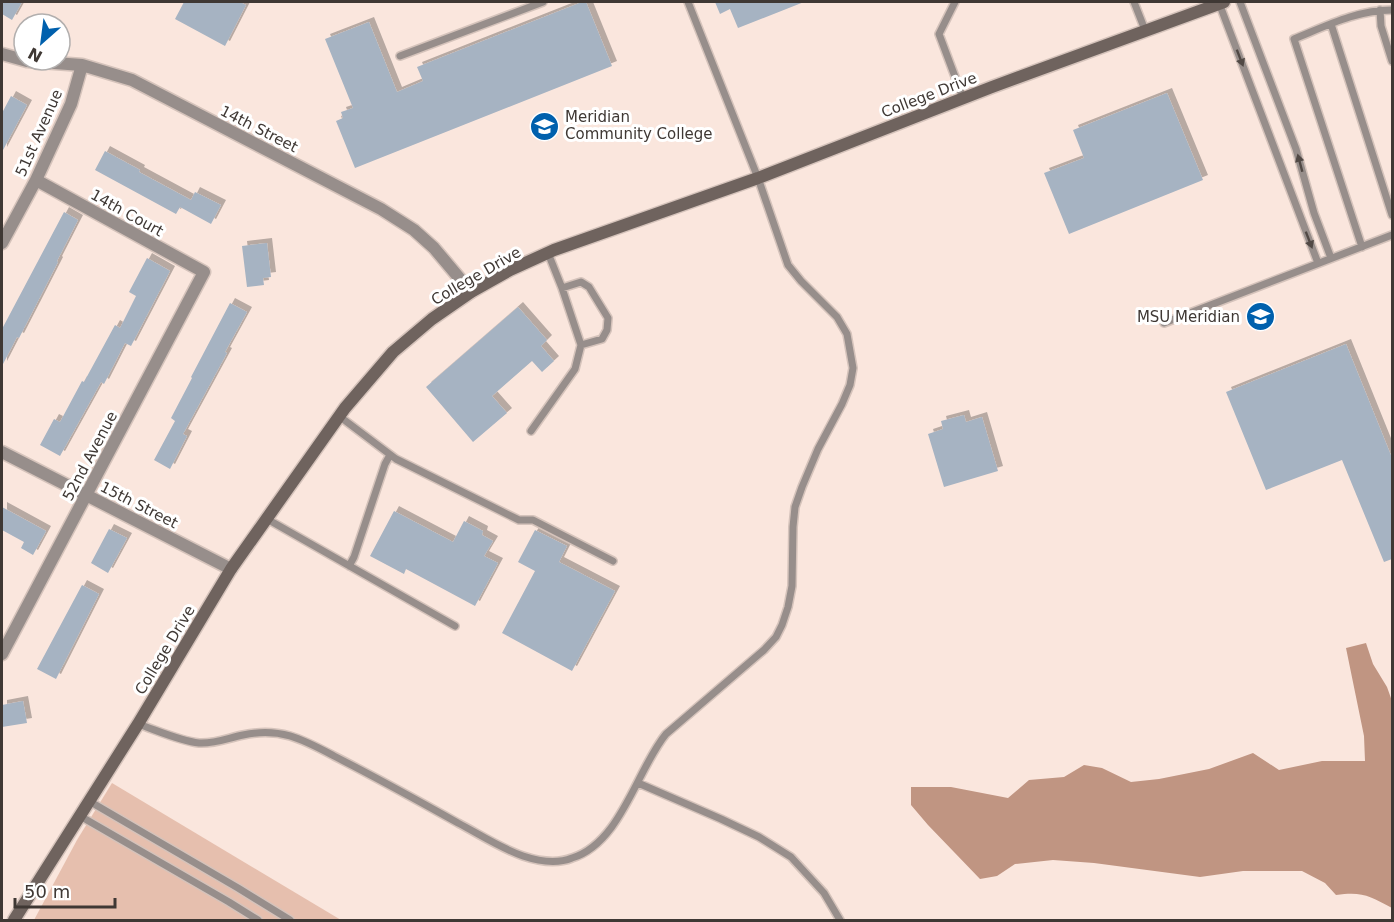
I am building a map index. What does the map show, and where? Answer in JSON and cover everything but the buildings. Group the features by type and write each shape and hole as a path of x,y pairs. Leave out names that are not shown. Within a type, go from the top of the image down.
{"street":[{"name":"College Drive","path":"14,921 138,724 231,569 339,416 393,352 432,319 471,292 510,270 548,253 758,178 963,98 1222,2"},
{"name":"14th Street","path":"2,54 27,61 82,65 132,80 381,208 414,230 434,248 471,292"},
{"name":"51st Avenue","path":"2,243 36,180 71,104 82,65"},
{"name":"14th Court","path":"36,180 204,272"},
{"name":"52nd Avenue","path":"2,654 204,272"},
{"name":"15th Street","path":"2,452 231,569"}],"lane":[{"path":"400,56 543,2"},
{"path":"138,724 196,743 214,743 258,732 278,732 297,737 511,851 543,861 559,861 573,858 600,840 630,799 657,745 666,734 765,650 776,637 785,616 792,586 795,507 818,449 850,385 853,368 847,334 837,317 788,265 758,178 688,2"},
{"path":"955,2 939,34 963,98"},
{"path":"1134,2 1145,30"},
{"path":"1222,2 1318,263"},
{"path":"1240,2 1296,148 1314,213 1331,258"},
{"path":"1380,10 1381,26 1392,62"},
{"path":"1362,247 1294,39 1354,15 1392,10"},
{"path":"1331,24 1392,215"},
{"path":"1164,323 1392,235"},
{"path":"531,431 575,369 581,345 548,253"},
{"path":"562,288 580,282 589,286 608,318 607,330 602,339 581,345"},
{"path":"339,416 390,455 519,520 533,520 613,561"},
{"path":"349,566 390,455"},
{"path":"267,519 455,626"},
{"path":"638,783 759,837 791,857 824,893 840,921"},
{"path":"89,801 290,921"},
{"path":"80,816 258,921"}],"shaded area":[{"path":"1366,643 1373,664 1387,687 1392,701 1392,908 1366,896 1336,895 1325,883 1302,871 1243,871 1200,877 1053,860 1015,864 997,876 980,879 911,805 911,787 951,787 1008,798 1029,780 1064,777 1084,765 1102,768 1131,782 1209,769 1253,753 1279,770 1322,761 1365,761 1364,736 1346,648"},
{"path":"112,783 341,920 34,920 77,840"}],"place":[{"name":"Meridian Community College","path":"544,126"},
{"name":"MSU Meridian","path":"1261,317"}]}
